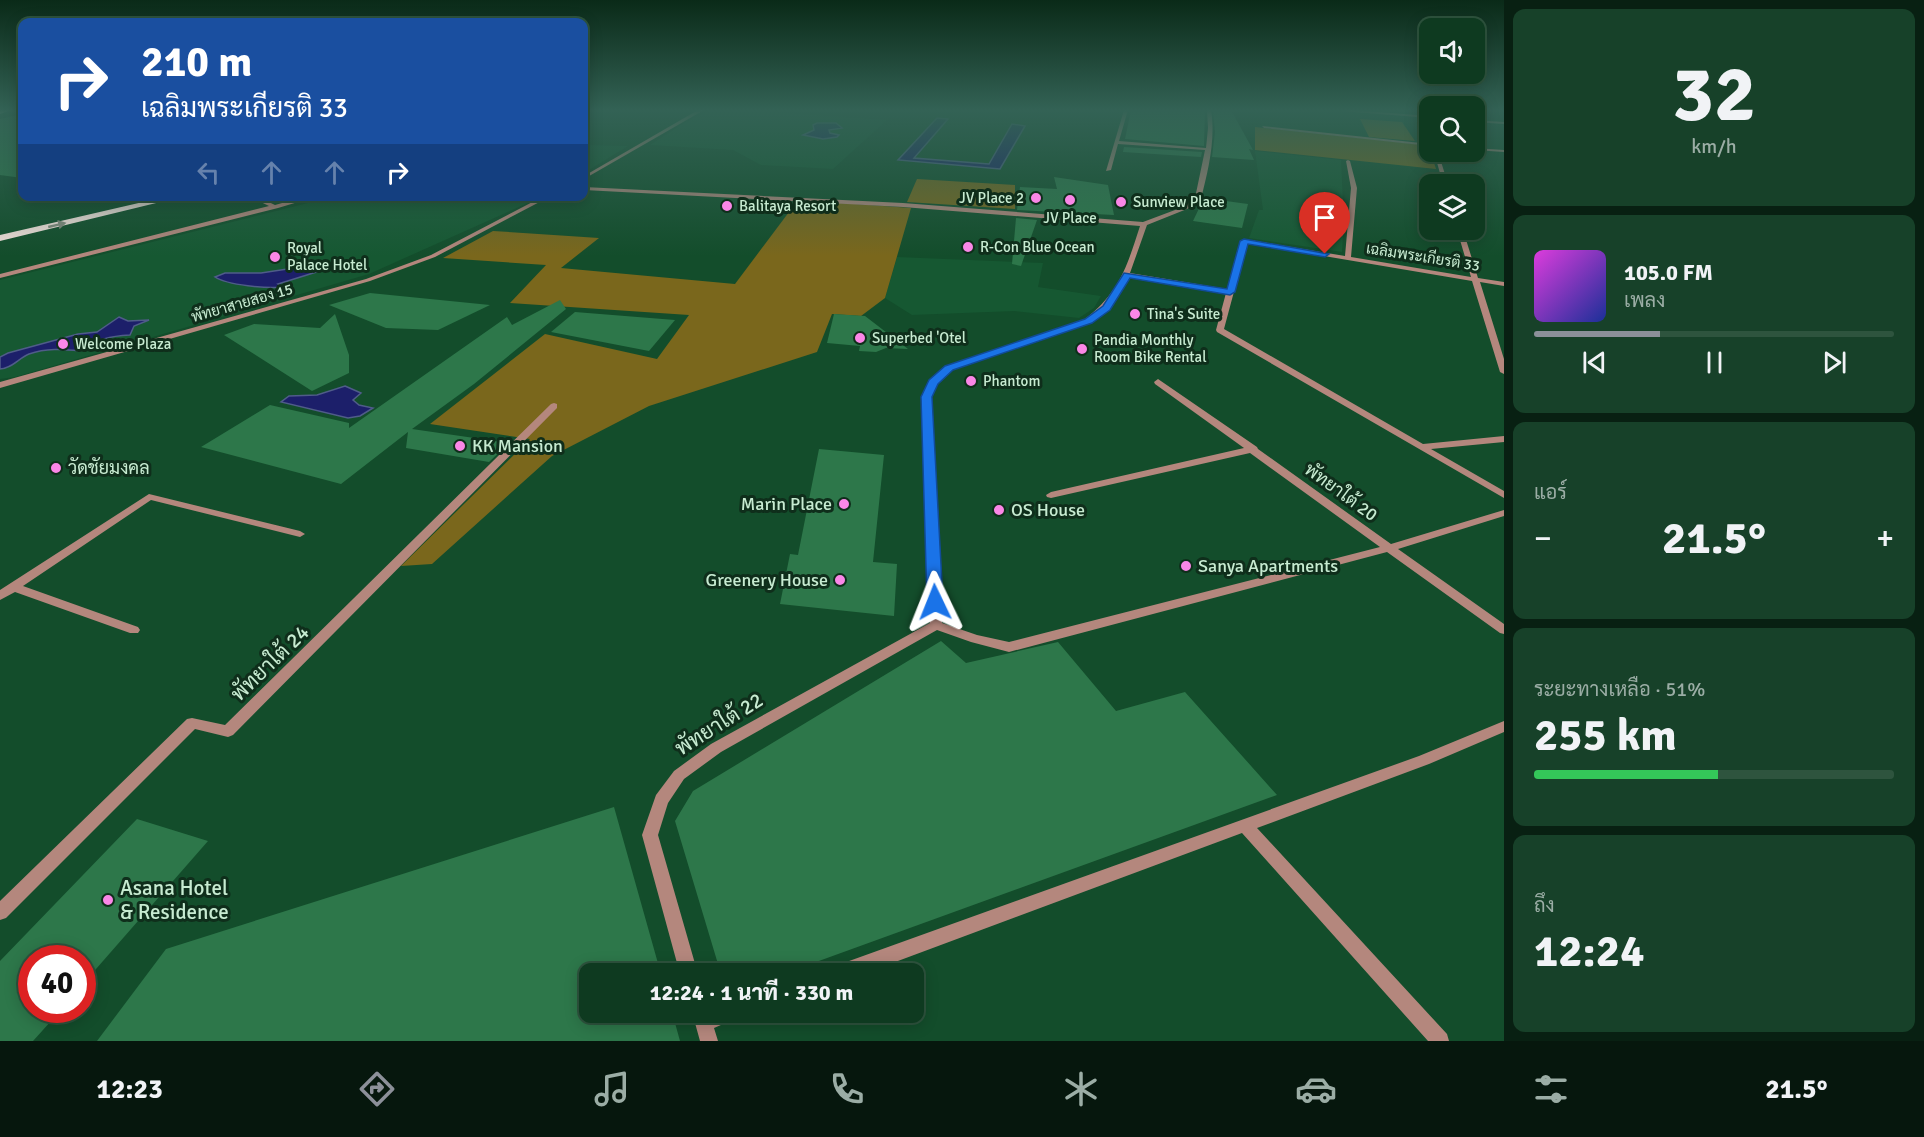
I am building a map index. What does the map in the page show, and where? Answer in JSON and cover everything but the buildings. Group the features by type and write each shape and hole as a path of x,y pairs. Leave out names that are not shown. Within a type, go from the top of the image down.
{"main road":[{"path":"0,238 159,201"}],"street":[{"path":"588,176 618,159"},
{"path":"1108,170 1112,159"},
{"path":"588,188 892,204 1144,224 1185,208 1198,199 1204,178 1205,159"},
{"path":"1348,161 1354,188 1348,258"},
{"path":"262,201 276,207"},
{"path":"0,276 298,201"},
{"name":"พัทยาสายสอง 15","path":"0,386 368,280 433,256 539,201"},
{"path":"1144,224 1127,275 1107,308 1088,321 949,368 933,383 927,397 936,625 975,639 1009,647 1389,548 1504,513"},
{"path":"1463,240 1504,372"},
{"name":"เฉลิมพระเกียรติ 33","path":"1230,292 1244,241 1504,284"},
{"path":"1127,275 1230,292 1220,330 1504,495"},
{"name":"พัทยาใต้ 20","path":"1158,382 1504,630"},
{"name":"พัทยาใต้ 24","path":"0,912 192,723 228,731 554,406"},
{"path":"1421,447 1504,439"},
{"path":"1051,495 1254,449"},
{"path":"0,596 149,497 300,534"},
{"path":"14,587 134,630"},
{"name":"พัทยาใต้ 22","path":"686,963 650,835 661,800 679,775 716,748 936,625"},
{"path":"868,963 1424,760 1504,726"},
{"path":"1245,826 1440,1041"},
{"path":"704,1023 709,1041"}],"shaded area":[{"path":"588,159 607,159 588,171"},
{"path":"749,159 844,159 833,169 761,165"},
{"path":"921,159 989,164 992,159 1006,159 1000,169 898,160"},
{"path":"1256,159 1341,160 1344,223 1342,252 1249,238 1259,210 1263,210"},
{"path":"1337,159 1419,159 1419,162 1434,162 1436,169"},
{"path":"917,179 1015,185 1015,209 907,202"},
{"path":"798,200 911,208 885,298 861,316 832,314 817,352 649,406 552,456 432,564 401,566 530,439 430,424 545,334 657,359 689,315 510,303 546,265 443,258 493,231 599,238 561,268 735,284"},
{"path":"316,201 532,201 369,274 15,377 0,379 0,280"},
{"path":"897,257 1043,263 1038,287 1101,296 1094,308 1079,318 1014,311 912,315 885,298"},
{"path":"327,263 331,266 326,269 278,284 283,287 248,286 215,277 225,273 261,273"},
{"path":"119,317 128,321 149,320 134,326 130,335 104,339 80,351 35,352 0,369 0,357 8,353 78,334 97,332"},
{"path":"345,386 361,393 353,400 359,405 373,408 360,416 348,418 281,402 289,396 317,395"}],"place":[{"name":"JV Place 2","path":"1036,198"},
{"name":"JV Place","path":"1070,200"},
{"name":"Sunview Place","path":"1121,202"},
{"name":"Balitaya Resort","path":"727,206"},
{"name":"R-Con Blue Ocean","path":"968,247"},
{"name":"Royal Palace Hotel","path":"275,257"},
{"name":"Tina's Suite","path":"1135,314"},
{"name":"Superbed 'Otel","path":"860,338"},
{"name":"Welcome Plaza","path":"63,344"},
{"name":"Pandia Monthly Room Bike Rental","path":"1082,349"},
{"name":"Phantom","path":"971,381"},
{"name":"KK Mansion","path":"460,446"},
{"name":"วัดชัยมงคล","path":"56,468"},
{"name":"Marin Place","path":"844,504"},
{"name":"OS House","path":"999,510"},
{"name":"Sanya Apartments","path":"1186,566"},
{"name":"Greenery House","path":"840,580"},
{"name":"Asana Hotel & Residence","path":"108,900"}],"route":[{"path":"935,602 927,397 933,383 949,368 1088,321 1107,308 1127,275 1230,292 1244,241 1325,254"}]}
